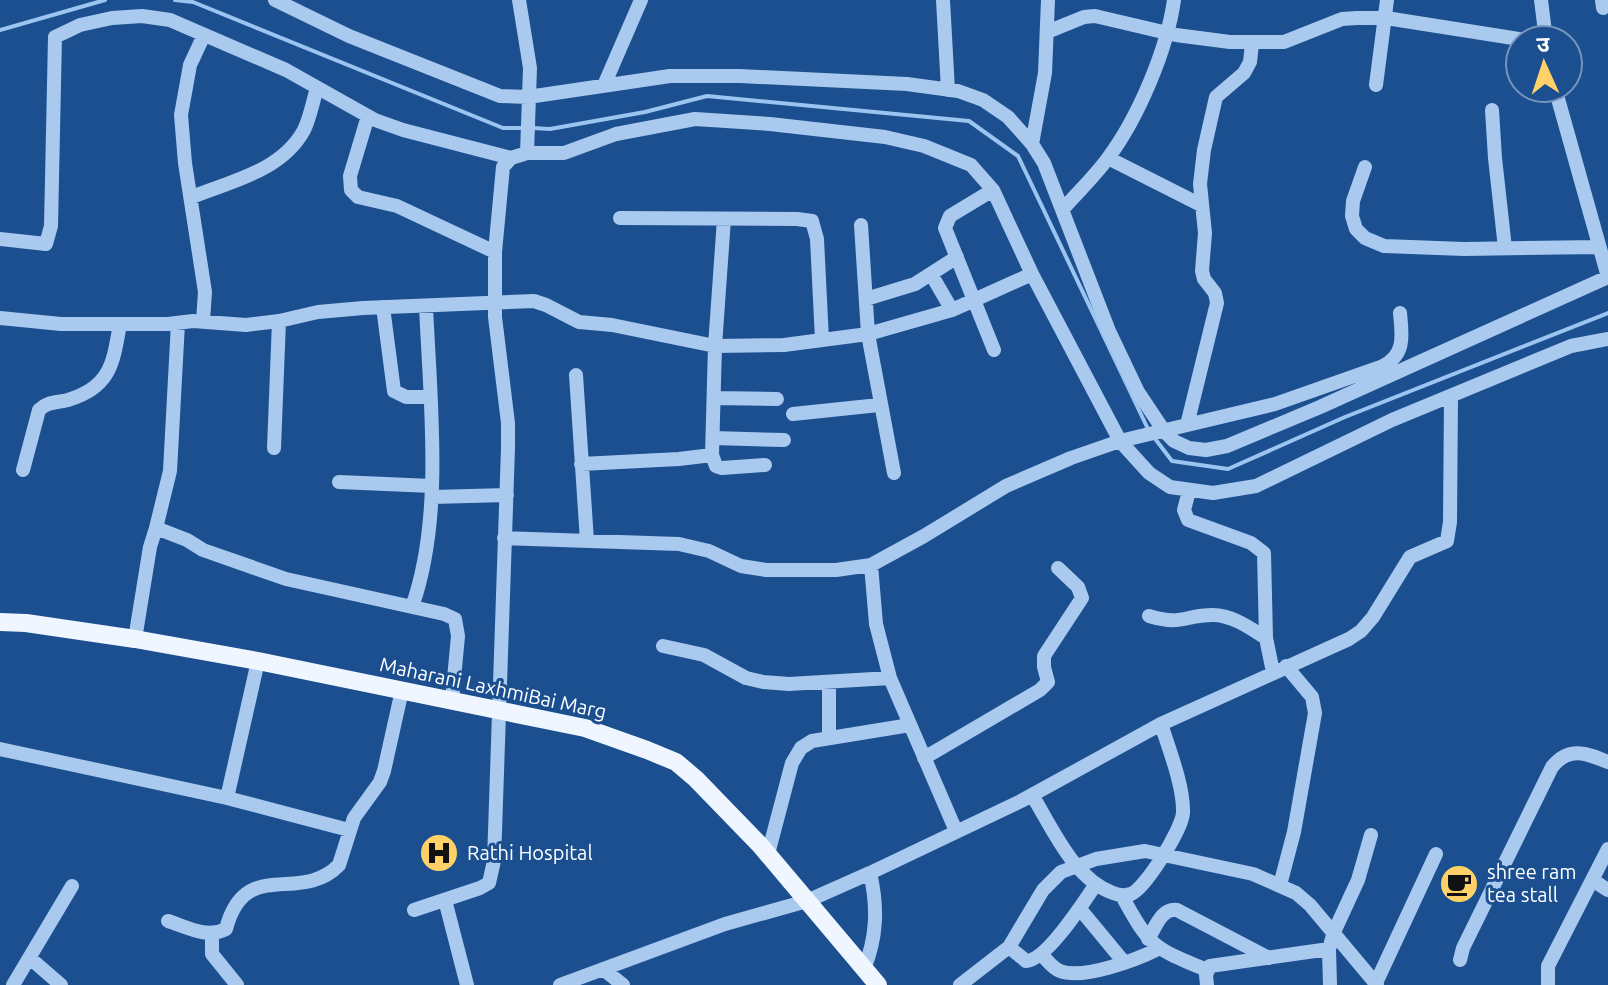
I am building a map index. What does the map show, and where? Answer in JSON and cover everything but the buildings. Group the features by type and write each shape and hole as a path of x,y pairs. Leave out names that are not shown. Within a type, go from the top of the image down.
{"main road":[{"name":"Maharani LaxhmiBai Marg","path":"0,622 135,639 498,709 585,728 676,762 768,854 878,985"}],"street":[{"path":"275,0 349,36 454,79 528,103 605,83 670,76 907,84 948,90 983,100 1008,117 1044,163 1109,331 1138,392 1162,431 1181,444 1206,450 1227,446 1254,435 1608,277 1559,104"},
{"path":"519,0 530,68 528,148"},
{"path":"605,83 641,0"},
{"path":"943,0 948,90"},
{"path":"1032,144 1045,73 1048,0"},
{"path":"1063,209 1108,158 1133,117 1167,32 1174,0"},
{"path":"1376,85 1387,0"},
{"path":"1541,0 1544,24"},
{"path":"0,239 46,244 51,226 55,37 80,25 112,18 142,16 170,20 286,70 368,116 403,130 511,158"},
{"path":"1047,32 1084,17 1095,16 1167,32 1252,44 1284,42 1342,19 1386,18 1504,37"},
{"path":"203,321 205,292 185,163 181,115 190,65 204,35"},
{"path":"1187,425 1217,303 1215,293 1202,271 1204,150 1216,97 1244,73 1250,62 1252,44"},
{"path":"192,197 255,173 279,160 305,129 317,88"},
{"path":"1492,110 1505,248"},
{"path":"368,116 350,176 351,190 358,197 397,206 495,252"},
{"path":"414,910 480,888 489,883 492,875 508,423 495,302 495,252 501,173 511,158 528,148 564,153 616,134 660,125 695,119 729,120 885,137 924,146 971,165 993,190 1032,274 1123,440 1149,473 1170,487 1189,491 1213,493 1256,486 1392,420 1571,346 1608,339"},
{"path":"1108,158 1201,205"},
{"path":"1365,167 1353,201 1352,216 1356,229 1365,238 1384,246 1598,247"},
{"path":"993,190 950,216 946,222 948,238 994,350"},
{"path":"620,218 812,221 817,239 822,340"},
{"path":"724,219 715,346 712,455 714,463 722,468 765,465"},
{"path":"861,225 868,334 894,473"},
{"path":"866,299 915,284 957,257"},
{"path":"931,274 952,310"},
{"path":"0,318 61,324 203,321 246,325 318,312 534,301 579,322 612,325 715,346 769,346 868,334 952,310 1032,274"},
{"path":"412,607 423,576 430,537 432,492 426,306"},
{"path":"383,307 394,391 406,397 429,397"},
{"path":"504,538 687,545 741,566 766,570 836,570 871,565 1006,486 1123,440 1275,404 1393,360 1399,353 1402,341 1400,313"},
{"path":"274,448 279,321"},
{"path":"135,639 170,471 178,323"},
{"path":"23,470 39,410 44,405 66,401 94,389 106,377 113,363 120,324"},
{"path":"576,375 587,541"},
{"path":"560,985 725,924 807,901 1032,795 1161,724 1349,639 1373,617 1410,557 1447,541 1450,522 1451,396"},
{"path":"714,398 777,399"},
{"path":"793,414 879,405"},
{"path":"713,438 784,440"},
{"path":"581,464 712,455"},
{"path":"339,482 432,492 507,495"},
{"path":"1189,491 1184,510 1188,520 1251,543 1264,553 1266,638 1280,669 1312,697 1315,713 1294,832 1280,885"},
{"path":"156,528 203,550 286,579 455,619 458,636 452,700"},
{"path":"871,565 879,642 890,678 956,831"},
{"path":"924,758 980,727 1048,682 1044,656 1082,598 1078,587 1058,568"},
{"path":"1149,616 1176,622 1216,615 1247,626 1266,638"},
{"path":"663,646 704,655 746,678 763,682 890,678"},
{"path":"227,798 258,661"},
{"path":"829,682 829,738"},
{"path":"168,921 212,934 226,929 236,903 248,890 296,884 334,871 359,810 380,782 402,690"},
{"path":"1122,896 1132,894 1140,887 1174,838 1183,812 1161,724"},
{"path":"768,854 795,757 801,748 812,741 910,725"},
{"path":"0,749 227,798 349,830"},
{"path":"1460,960 1463,948 1552,767 1567,754 1584,752 1608,762"},
{"path":"1032,795 1075,865 1096,884 1122,896 1153,944 1207,978 1210,966 1329,949"},
{"path":"1330,985 1329,949 1358,880 1371,835"},
{"path":"1548,985 1548,966 1608,849"},
{"path":"960,985 1009,947 1043,890 1061,872 1075,865 1133,852 1163,853 1253,874 1296,893 1310,905 1377,984 1436,854"},
{"path":"864,969 874,938 877,911 870,873"},
{"path":"1594,881 1608,890"},
{"path":"1009,947 1026,961 1037,959 1080,909 1096,884"},
{"path":"13,985 72,886"},
{"path":"445,900 467,985"},
{"path":"1080,909 1123,961"},
{"path":"1041,954 1054,968 1071,973 1106,968 1153,944 1164,914 1177,910 1269,958"},
{"path":"212,934 212,954 237,985"},
{"path":"31,959 61,985"},
{"path":"603,969 623,985"}],"waterway":[{"path":"0,30 105,0"},
{"path":"175,0 193,2 503,128 524,128"},
{"path":"533,128 550,129 645,112 707,96 969,121 1018,156 1148,429"},
{"path":"1153,436 1172,461 1228,469 1345,417 1608,313"}],"place":[{"name":"Rathi Hospital","path":"439,853"},
{"name":"shree ram tea stall","path":"1459,884"}]}
